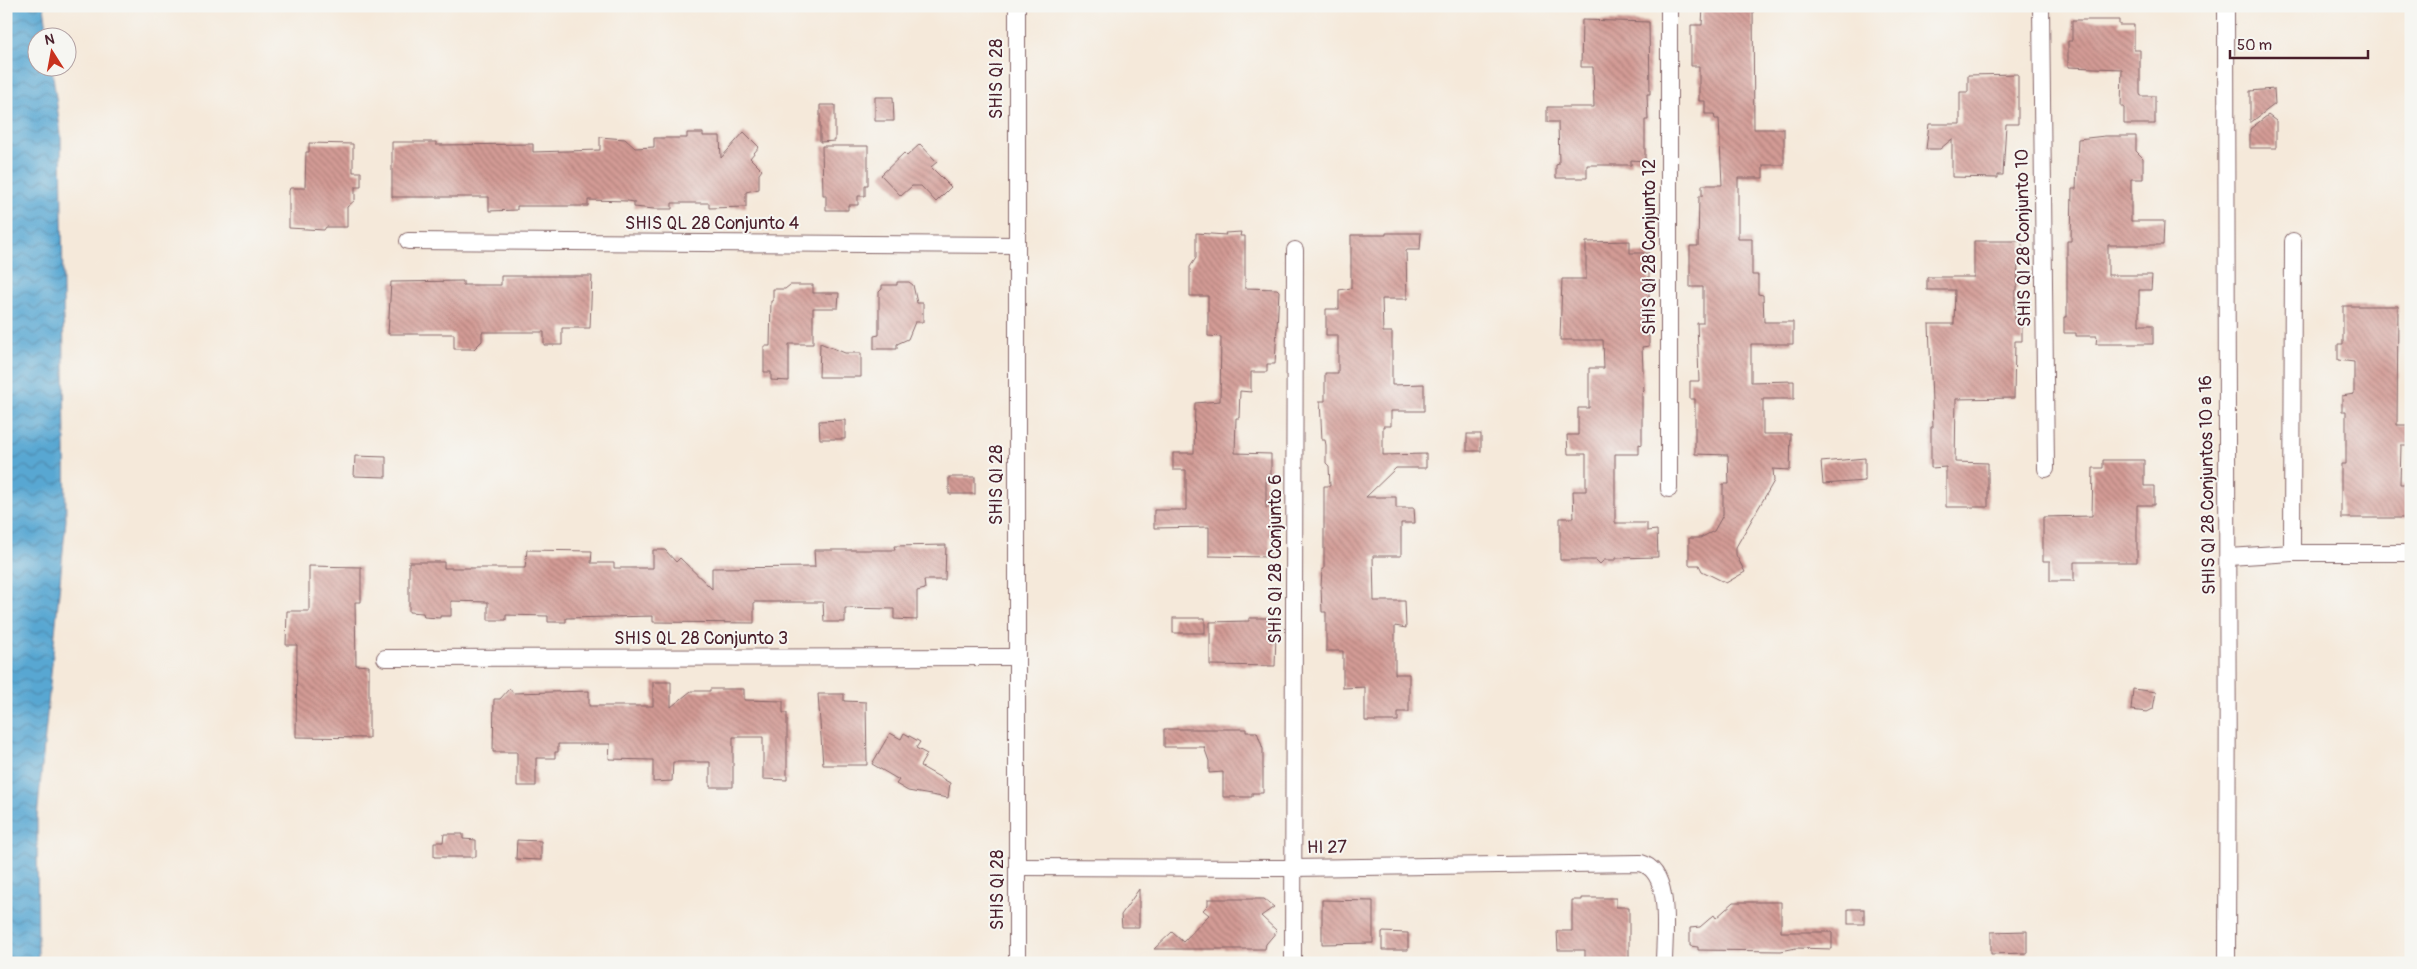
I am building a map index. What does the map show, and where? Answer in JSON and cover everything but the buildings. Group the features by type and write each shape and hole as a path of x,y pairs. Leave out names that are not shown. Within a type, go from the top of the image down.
{"street":[{"name":"SHIS QI 28","path":"1017,6 1017,963"},
{"name":"SHIS QI 28 Conjunto 12","path":"1669,6 1669,489"},
{"name":"SHIS QI 28 Conjunto 10","path":"2041,6 2046,469"},
{"name":"SHIS QI 28 Conjuntos 10 a 16","path":"2226,6 2226,351 2229,557 2228,963"},
{"name":"SHIS QL 28 Conjunto 4","path":"408,241 1016,245"},
{"path":"2292,553 2293,241"},
{"name":"SHIS QI 28 Conjunto 6","path":"1293,963 1296,250"},
{"path":"2229,557 2292,553 2411,553"},
{"name":"SHIS QL 28 Conjunto 3","path":"385,658 1017,657"},
{"name":"HI 27","path":"1017,867 1293,868 1637,862 1652,868 1661,883 1664,963"}],"water":[{"path":"6,6 44,6 47,28 28,28 28,78 53,78 61,135 66,520 37,818 38,963 6,963"}]}
